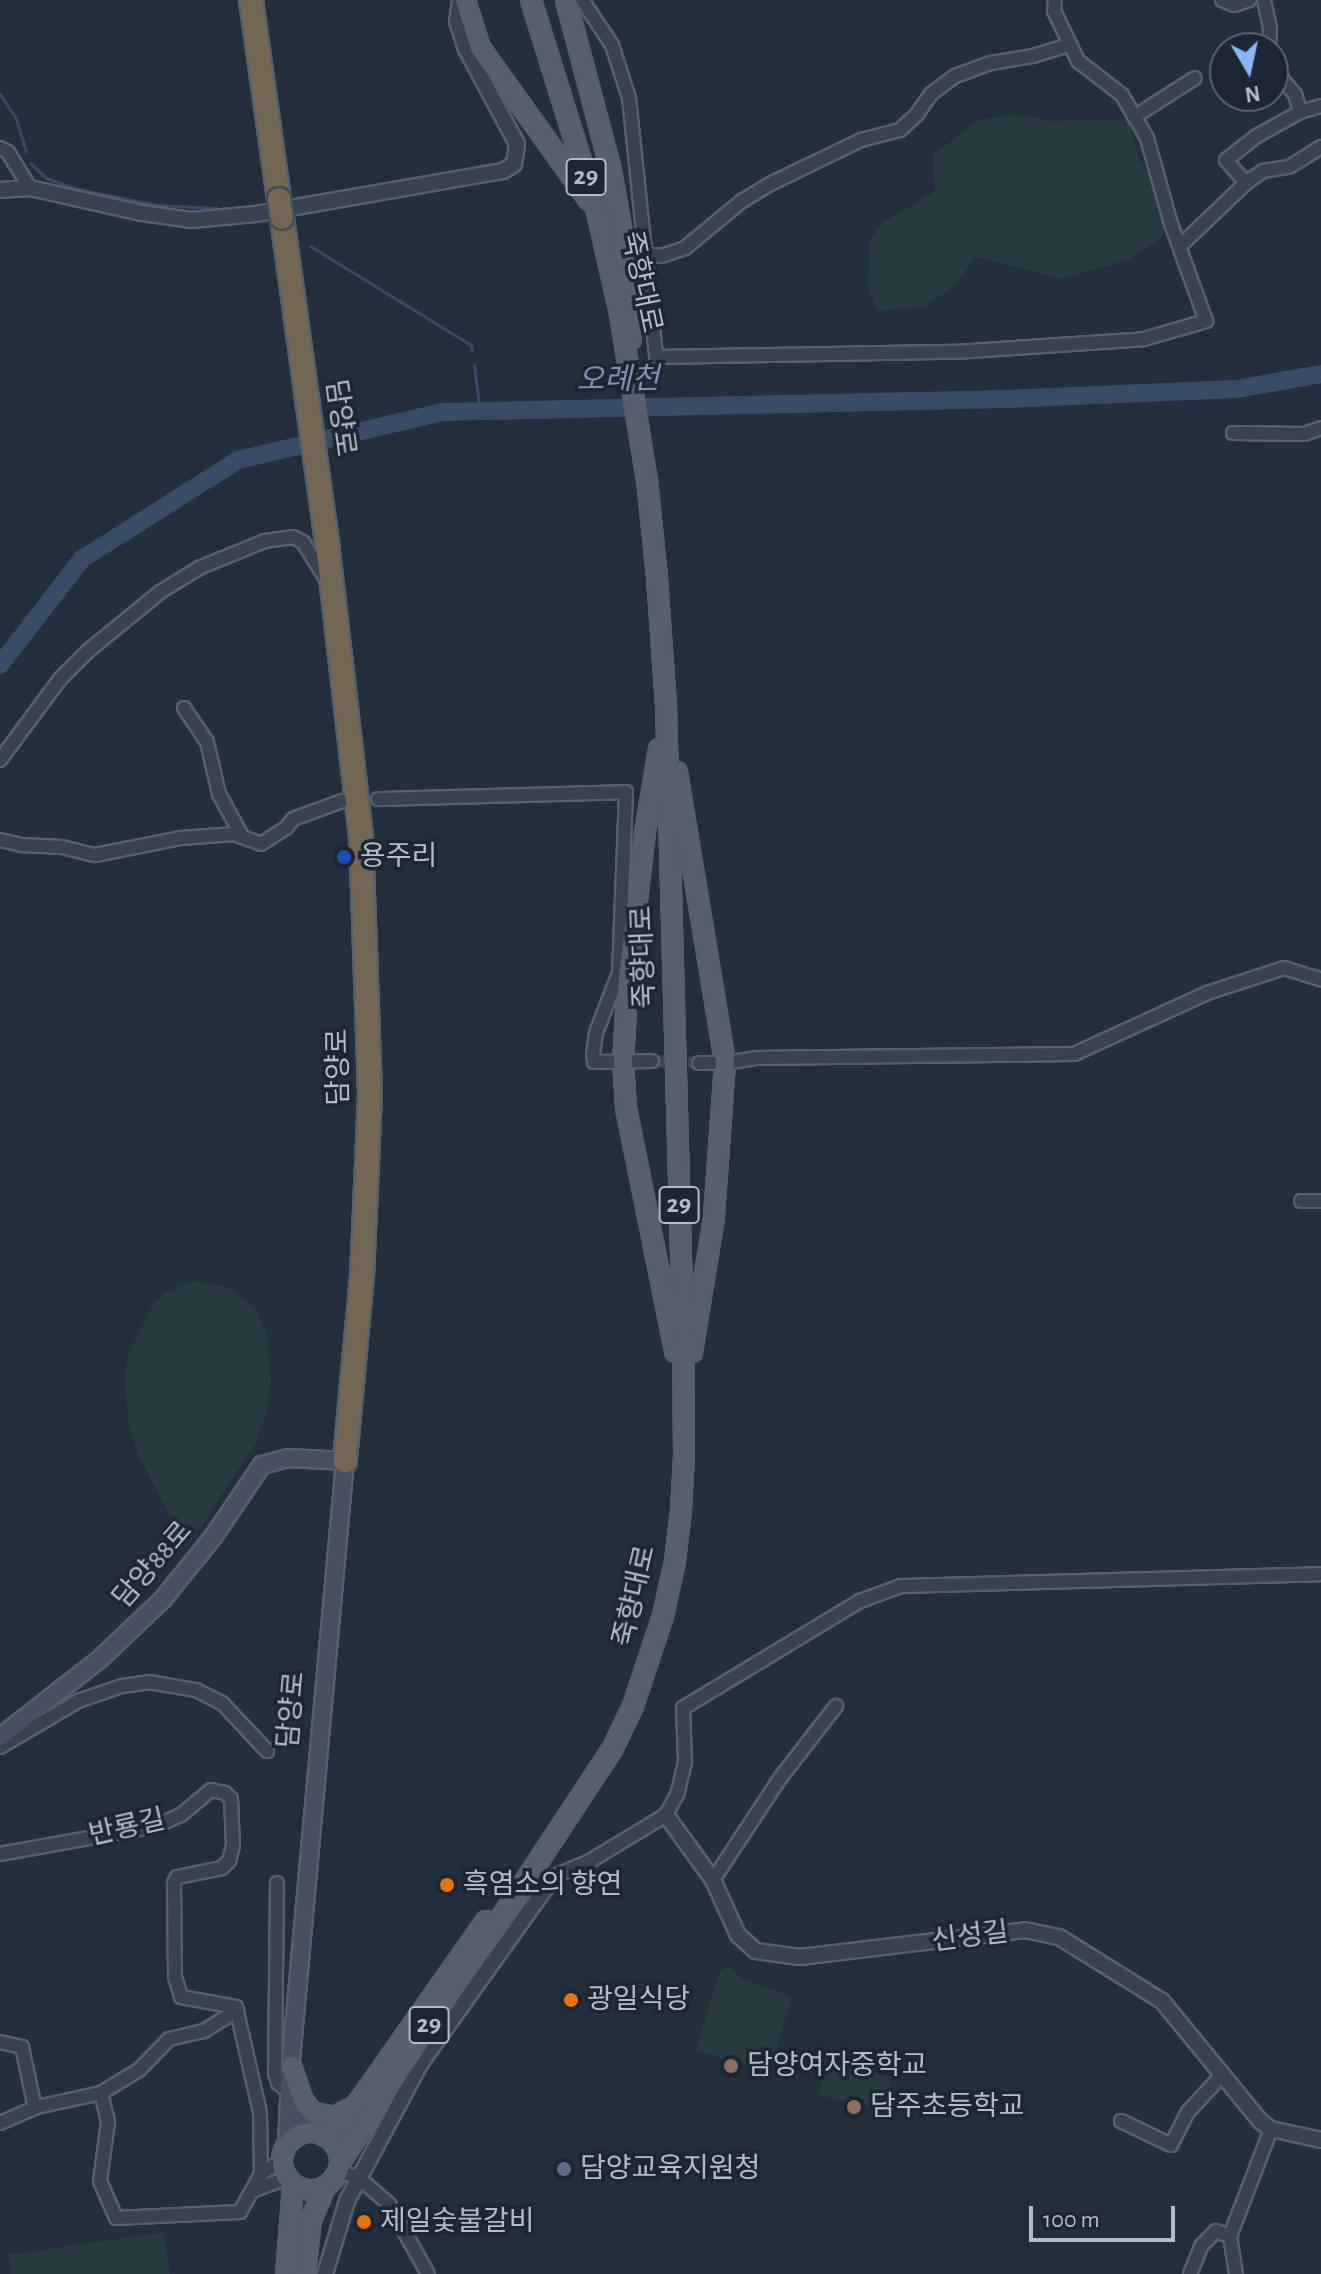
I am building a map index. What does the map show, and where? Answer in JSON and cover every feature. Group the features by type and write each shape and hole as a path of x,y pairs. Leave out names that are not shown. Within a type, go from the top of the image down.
{"highway":[{"name":"담양로","path":"251,0 327,543 361,835 370,1078 362,1276 345,1461"}],"main road":[{"name":"죽향대로","path":"339,2167 612,1750 648,1663 675,1561 684,1457 684,1398 666,706 647,481 629,358 597,212 531,0"},
{"path":"566,0 611,170 627,257 634,323 629,358"},
{"path":"458,3 480,48 597,212"},
{"path":"666,706 643,848 623,1061 626,1108 684,1398"},
{"path":"666,706 725,1063 714,1218 684,1398"},
{"name":"담양88로","path":"0,1737 101,1658 163,1599 213,1537 262,1465 288,1458 345,1461"},
{"name":"담양로","path":"316,2134 289,2094 345,1461"},
{"name":"죽향대로","path":"316,2134 339,2126 485,1922 521,1890"},
{"path":"291,2066 303,2101 316,2115 339,2116 363,2096"},
{"path":"286,2274 289,2094"},
{"path":"287,2167 316,2134 338,2152 339,2167 325,2187 311,2220 305,2274"},
{"path":"287,2167 309,2190 325,2187"}],"street":[{"path":"582,0 612,45 629,98 656,357 955,352 1144,339 1206,321 1151,149 1122,95 1078,61 1054,11 1055,0"},
{"path":"1222,0 1234,5 1249,0"},
{"path":"1264,0 1270,32"},
{"path":"0,190 30,188 142,213 191,220 256,214 503,171 514,164 517,144 466,49 458,3"},
{"path":"645,254 661,256 685,248 742,201 774,182 861,140 900,130 931,94 955,76 991,63 1033,56 1070,45"},
{"path":"1134,117 1195,78"},
{"path":"1289,87 1295,94 1300,112"},
{"path":"1246,183 1226,160 1255,137 1300,112 1321,106"},
{"path":"1180,246 1246,183 1263,171 1289,167 1321,147"},
{"path":"0,148 8,152 30,188"},
{"path":"1233,433 1304,434 1321,428"},
{"path":"0,760 60,679 88,651 160,592 201,567 244,548 293,537 303,542 333,592"},
{"path":"184,708 207,742 219,794 242,836"},
{"path":"378,799 626,792 619,973 593,1046 594,1062 652,1061"},
{"path":"0,840 22,845 62,847 95,855 181,838 242,836 261,844 286,828 293,819 342,801"},
{"path":"699,1063 755,1058 1074,1054 1207,993 1284,968 1321,979"},
{"path":"1301,1201 1321,1201"},
{"path":"521,1890 552,1879 666,1815 678,1792 685,1761 683,1708 860,1601 901,1586 1321,1574"},
{"path":"0,1747 78,1701 122,1686 149,1682 196,1690 222,1703 267,1751"},
{"path":"713,1880 781,1777 836,1706"},
{"name":"반룡길","path":"0,1854 156,1826 181,1815 211,1790 225,1793 231,1799 233,1845 229,1861 222,1868 177,1877 174,1883 175,1977 181,1997 227,2004 237,2010"},
{"name":"신성길","path":"666,1815 713,1880 738,1935 756,1951 774,1955 845,1953 1025,1930 1059,1937 1162,2001 1221,2076 1271,2129"},
{"path":"325,2274 335,2232 358,2177 420,2064 552,1879"},
{"path":"277,1883 275,2073 278,2083 289,2094"},
{"path":"0,2123 35,2108 101,2093 139,2070 169,2039 204,2031 237,2010 260,2113 261,2174 240,2212 116,2218 100,2181 108,2122 101,2093"},
{"path":"0,2042 22,2047 35,2108"},
{"path":"1121,2121 1171,2145 1188,2112 1221,2076"},
{"path":"1236,2274 1230,2236 1271,2129 1321,2140"},
{"path":"261,2174 287,2167"},
{"path":"254,2190 287,2167"},
{"path":"339,2167 358,2177 389,2204 428,2274"},
{"path":"1190,2274 1202,2245 1216,2231 1230,2236"}],"green space":[{"path":"1016,115 1052,121 1127,119 1139,159 1162,198 1163,237 1130,259 1062,279 975,257 957,284 924,307 877,311 868,287 870,242 881,224 935,191 933,155 979,120"},
{"path":"193,1281 232,1288 255,1309 267,1335 271,1382 266,1414 255,1444 187,1548 137,1452 128,1420 125,1376 129,1352 152,1306 163,1294"},
{"path":"730,1966 740,1978 792,1997 769,2072 696,2050 720,1971"},
{"path":"828,2059 891,2077 884,2110 818,2095"},
{"path":"164,2232 170,2274 11,2274 8,2255"}],"waterway":[{"path":"0,94 16,119 26,151"},
{"path":"30,163 46,178 78,189 156,205 217,208"},
{"path":"310,246 471,345 472,351"},
{"path":"474,365 480,411"},
{"name":"오례천","path":"0,665 82,559 238,460 442,412 1006,399 1236,389 1321,374"}],"tunnel":[{"path":"652,1061 699,1063"}],"place":[{"name":"용주리","path":"344,857"},
{"name":"흑염소의 향연","path":"447,1885"},
{"name":"광일식당","path":"571,2000"},
{"name":"담양여자중학교","path":"731,2066"},
{"name":"담주초등학교","path":"854,2107"},
{"name":"담양교육지원청","path":"564,2169"},
{"name":"제일숯불갈비","path":"364,2222"}]}
